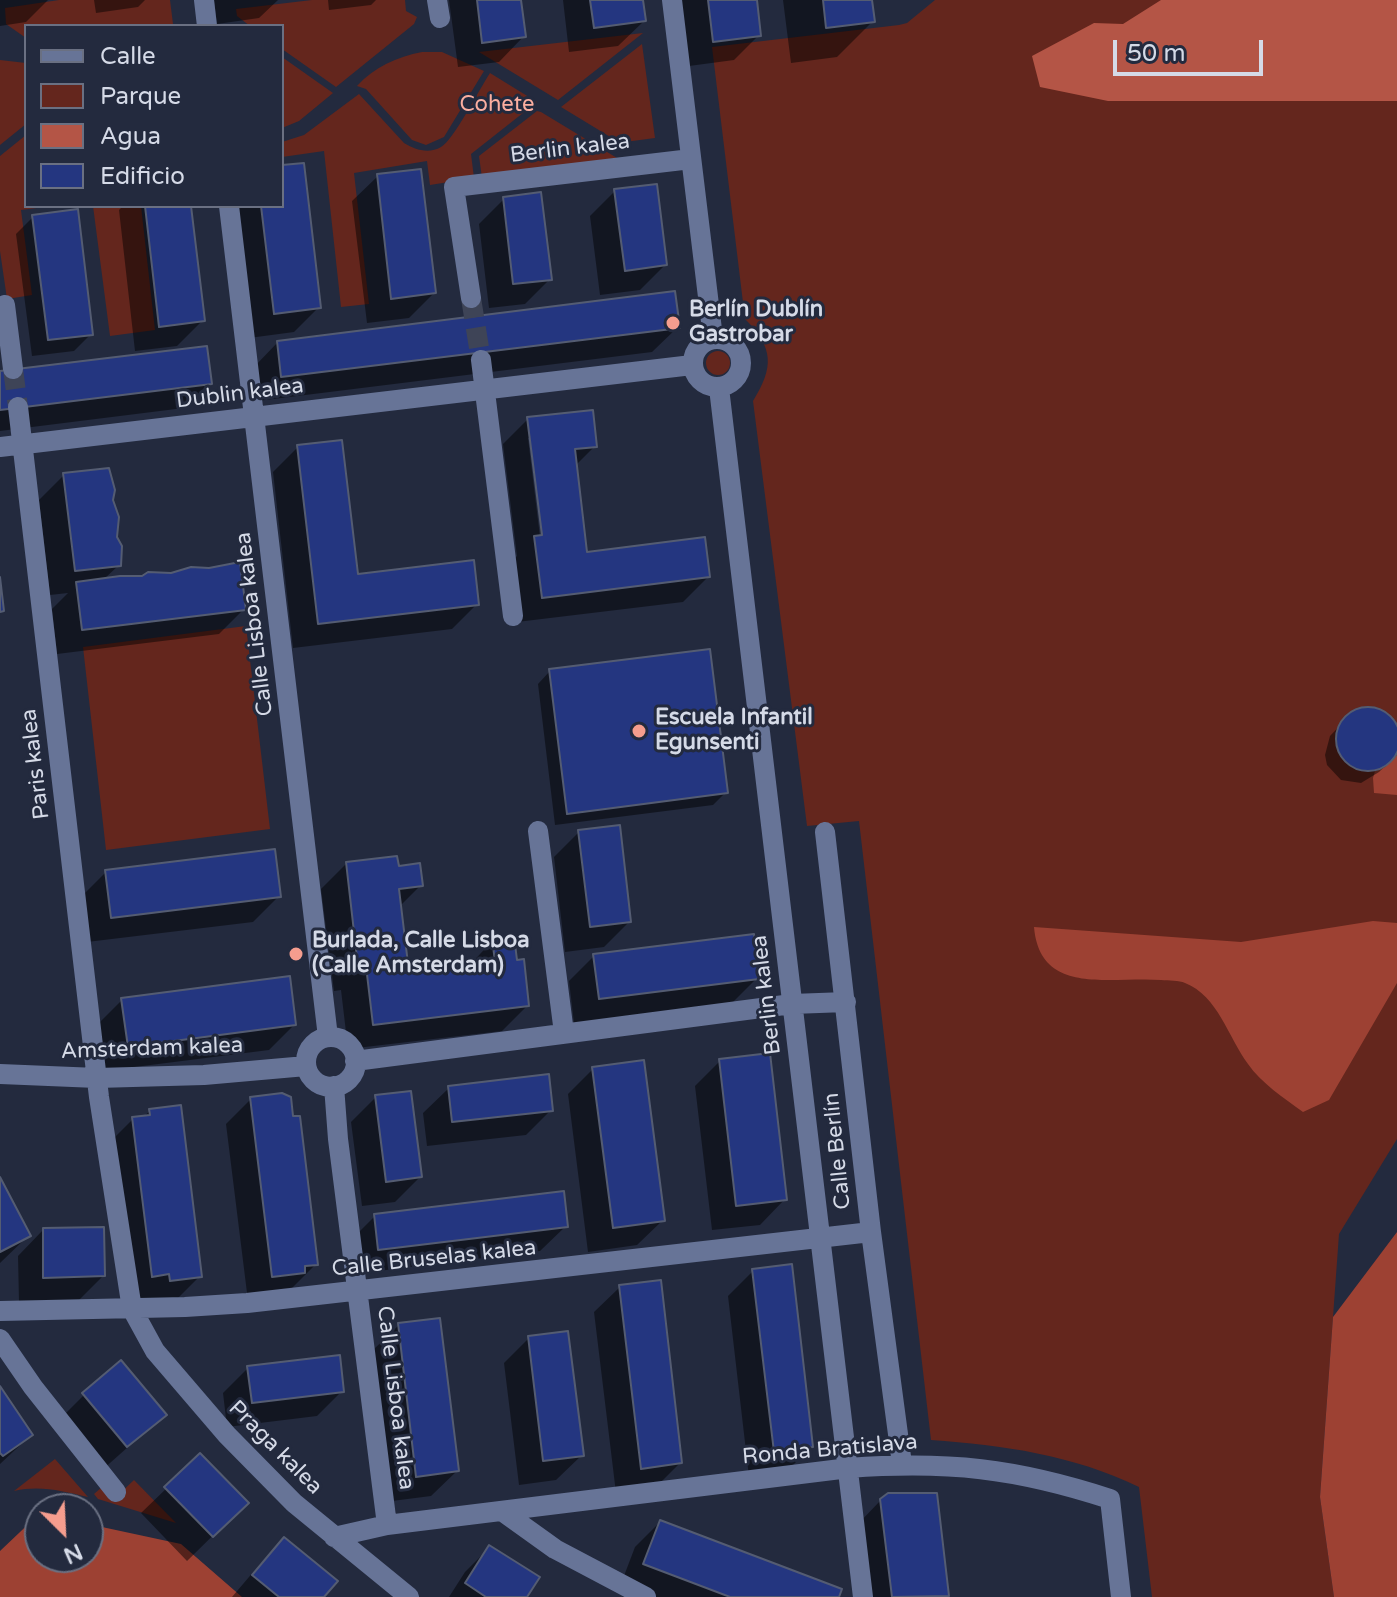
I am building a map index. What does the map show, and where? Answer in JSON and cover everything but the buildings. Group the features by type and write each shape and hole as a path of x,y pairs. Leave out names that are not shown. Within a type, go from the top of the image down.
{"street":[{"path":"204,0 207,24"},
{"path":"672,0 713,338"},
{"name":"Berlin kalea","path":"471,298 454,187 691,159"},
{"name":"Calle Lisboa kalea","path":"229,208 328,1037"},
{"path":"5,305 13,369"},
{"path":"713,338 726,340 737,348 742,360 740,373 732,383 719,388 701,382 692,365 702,343 713,338"},
{"path":"481,360 513,616"},
{"name":"Dublin kalea","path":"0,447 692,365"},
{"name":"Berlin kalea","path":"719,388 863,1597"},
{"name":"Paris kalea","path":"18,407 97,1078 132,1309"},
{"path":"538,831 564,1033"},
{"name":"Calle Berlín","path":"825,832 871,1232 902,1464"},
{"path":"355,1061 792,1004 846,1002"},
{"path":"328,1037 338,1038 353,1051 355,1061 350,1077 334,1086 316,1082 306,1066 306,1056 311,1047 328,1037"},
{"name":"Amsterdam kalea","path":"0,1074 97,1078 204,1075 306,1066"},
{"name":"Calle Lisboa kalea","path":"334,1086 387,1525"},
{"name":"Calle Bruselas kalea","path":"0,1311 247,1303 871,1232"},
{"name":"Praga kalea","path":"132,1309 155,1351 207,1414 256,1466 334,1537 409,1597"},
{"path":"0,1339 33,1387 116,1492"},
{"name":"Ronda Bratislava","path":"334,1537 387,1525 849,1468 902,1464 952,1465 1010,1471 1110,1499 1121,1597"},
{"path":"502,1511 555,1549 646,1597"}],"green space":[{"path":"59,0 170,0 173,24 24,24 24,37 6,24 5,8"},
{"path":"312,0 405,0 406,11 417,17 414,24 336,87 284,50 284,24 247,24 237,16 236,9"},
{"path":"935,0 1397,0 1397,1139 1339,1234 1320,1497 1334,1597 1152,1597 1139,1487 1089,1467 1037,1453 931,1440 859,821 807,826 753,401 765,378 768,358 761,339 745,319 712,47 899,25 907,23"},
{"path":"643,33 558,100 479,52"},
{"path":"642,44 655,138 625,142 612,138 561,107"},
{"path":"422,52 442,52 484,71 444,137 426,145 412,140 366,89 357,86 386,64"},
{"path":"284,58 333,93 299,121 284,127"},
{"path":"0,60 24,63 24,126 0,145"},
{"name":"Cohete","path":"490,73 537,102 471,154 474,178 430,185 427,161 354,173 369,304 341,307 324,151 284,157 284,141 304,135 359,94 404,143 422,150 436,149 446,143"},
{"path":"537,111 617,158 482,178 479,156"},
{"path":"24,137 24,208 36,208 21,210 32,295 7,299 0,251 0,156"},
{"path":"93,208 141,208 155,330 110,336"},
{"path":"718,351 726,355 730,363 726,371 718,375 710,371 706,363 710,355"},
{"path":"246,626 270,829 106,850 83,647"},
{"path":"55,1459 85,1493 42,1489 14,1491"},
{"path":"134,1480 176,1523 104,1501 104,1493 95,1493 102,1487 114,1499"}],"shaded area":[{"path":"1397,755 1397,795 1374,793 1375,771 1385,767"},
{"path":"1373,921 1397,923 1397,983 1329,1100 1303,1112 1253,1071 1214,1007 1196,989 1177,981 1100,980 1064,973 1049,964 1039,949 1034,927 1241,942"},
{"path":"1397,1232 1397,1597 1334,1597 1320,1497 1333,1317"},
{"path":"104,1527 181,1544 242,1597 0,1597 0,1551 24,1528 24,1573 104,1573"}],"water":[{"path":"1161,0 1397,0 1397,101 1108,101 1040,87 1032,56 1094,23 1123,24"}],"tunnel":[{"path":"471,298 481,360"},
{"path":"13,369 18,407"}],"place":[{"name":"Berlín Dublín Gastrobar","path":"673,323"},
{"name":"Escuela Infantil Egunsenti","path":"639,731"},
{"name":"Burlada, Calle Lisboa (Calle Amsterdam)","path":"296,954"}]}
